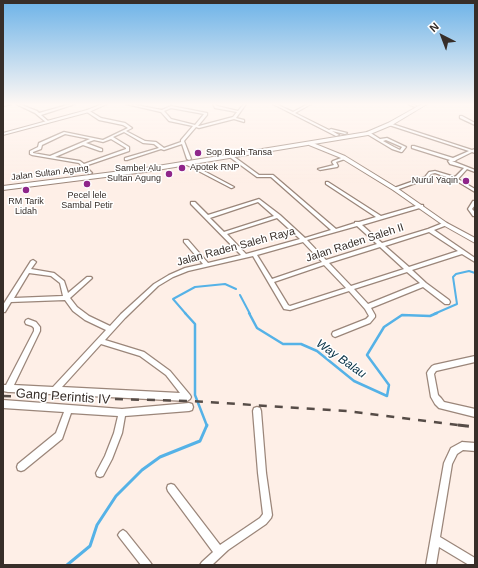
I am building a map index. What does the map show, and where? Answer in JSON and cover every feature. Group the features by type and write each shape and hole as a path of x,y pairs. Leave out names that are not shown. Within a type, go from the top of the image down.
{"main road":[{"name":"Jalan Sultan Agung","path":"3,188 232,157 245,153 311,144 354,131"},
{"name":"Jalan Sultan Agung","path":"189,162 372,131"},
{"name":"Jalan Sultan Agung","path":"3,184 145,168"}],"street":[{"path":"3,134 16,131"},
{"path":"90,173 77,161 32,154 31,152 40,148 40,144 65,133 103,141 124,131 144,142 155,143 161,148"},
{"path":"190,131 184,137 182,143 189,162 232,187"},
{"path":"329,131 335,137"},
{"path":"334,131 345,133"},
{"path":"410,131 474,151"},
{"path":"368,132 380,140 401,151 404,147 386,139 380,140"},
{"path":"51,157 93,138"},
{"path":"84,166 128,150 128,148 112,138"},
{"path":"82,143 100,150"},
{"path":"126,159 161,148 166,149 182,143"},
{"path":"311,144 344,158 475,241"},
{"path":"413,147 454,160"},
{"path":"474,151 450,161 450,163 475,171"},
{"path":"232,157 258,176 272,176 335,231"},
{"path":"320,169 335,166 335,161 344,158"},
{"path":"456,179 466,168"},
{"path":"395,190 426,178 432,172 456,179 475,191"},
{"path":"327,183 379,217"},
{"path":"206,217 259,200 278,216 304,240 350,288 372,315 370,319 335,334"},
{"path":"193,202 245,256"},
{"path":"475,202 470,209 475,215"},
{"name":"Jalan Raden Saleh Raya","path":"55,390 123,316 156,285 187,269 254,254 421,206"},
{"path":"223,234 278,216"},
{"path":"358,224 408,270 447,302"},
{"name":"Jalan Raden Saleh II","path":"271,281 446,224"},
{"path":"430,230 475,260"},
{"path":"186,241 206,264"},
{"path":"254,254 286,307 290,308 462,252"},
{"path":"3,310 33,262"},
{"path":"28,271 52,274 62,282 66,298 75,309 87,318 111,329"},
{"path":"10,300 66,298 89,278"},
{"path":"366,307 424,284"},
{"path":"28,322 34,324 37,327 37,330 5,389 187,396 168,373 142,354 101,341"},
{"path":"475,359 434,368 430,373 435,397 438,401 442,404 475,413"},
{"name":"Gang Perintis IV","path":"3,404 122,413 189,408"},
{"path":"21,467 59,436 69,409"},
{"path":"205,565 219,552 263,522 268,515 262,473 257,411"},
{"path":"100,473 118,433 122,413"},
{"path":"431,565 440,500 448,463 454,451 462,446 475,447"},
{"path":"171,488 219,552"},
{"path":"123,535 147,565"},
{"path":"435,539 475,563"}],"waterway":[{"name":"Way Balau","path":"434,314 457,304 453,277 456,274 469,271 475,273"},
{"name":"Way Balau","path":"186,314 173,299 195,287 225,284 236,289"},
{"name":"Way Balau","path":"240,295 250,314"},
{"name":"Way Balau","path":"185,313 195,324 195,395 207,425"},
{"name":"Way Balau","path":"249,313 257,328 283,344 301,344 317,351 354,381 387,396 389,385 367,355 384,327 402,315 430,316 437,313"},
{"name":"Way Balau","path":"67,565 90,546 97,525 116,496 142,470 160,457 200,441 207,425"}],"railway":[{"path":"3,396 190,401 347,411 459,425"},
{"path":"459,425 475,427"},
{"path":"459,425 466,426"}],"place":[{"name":"Sop Buah Tansa","path":"198,153"},
{"name":"Apotek RNP","path":"182,168"},
{"name":"Sambel Alu Sultan Agung","path":"169,174"},
{"name":"Nurul Yaqin","path":"466,181"},
{"name":"Pecel lele Sambal Petir","path":"87,184"},
{"name":"RM Tarik Lidah","path":"26,190"}]}
